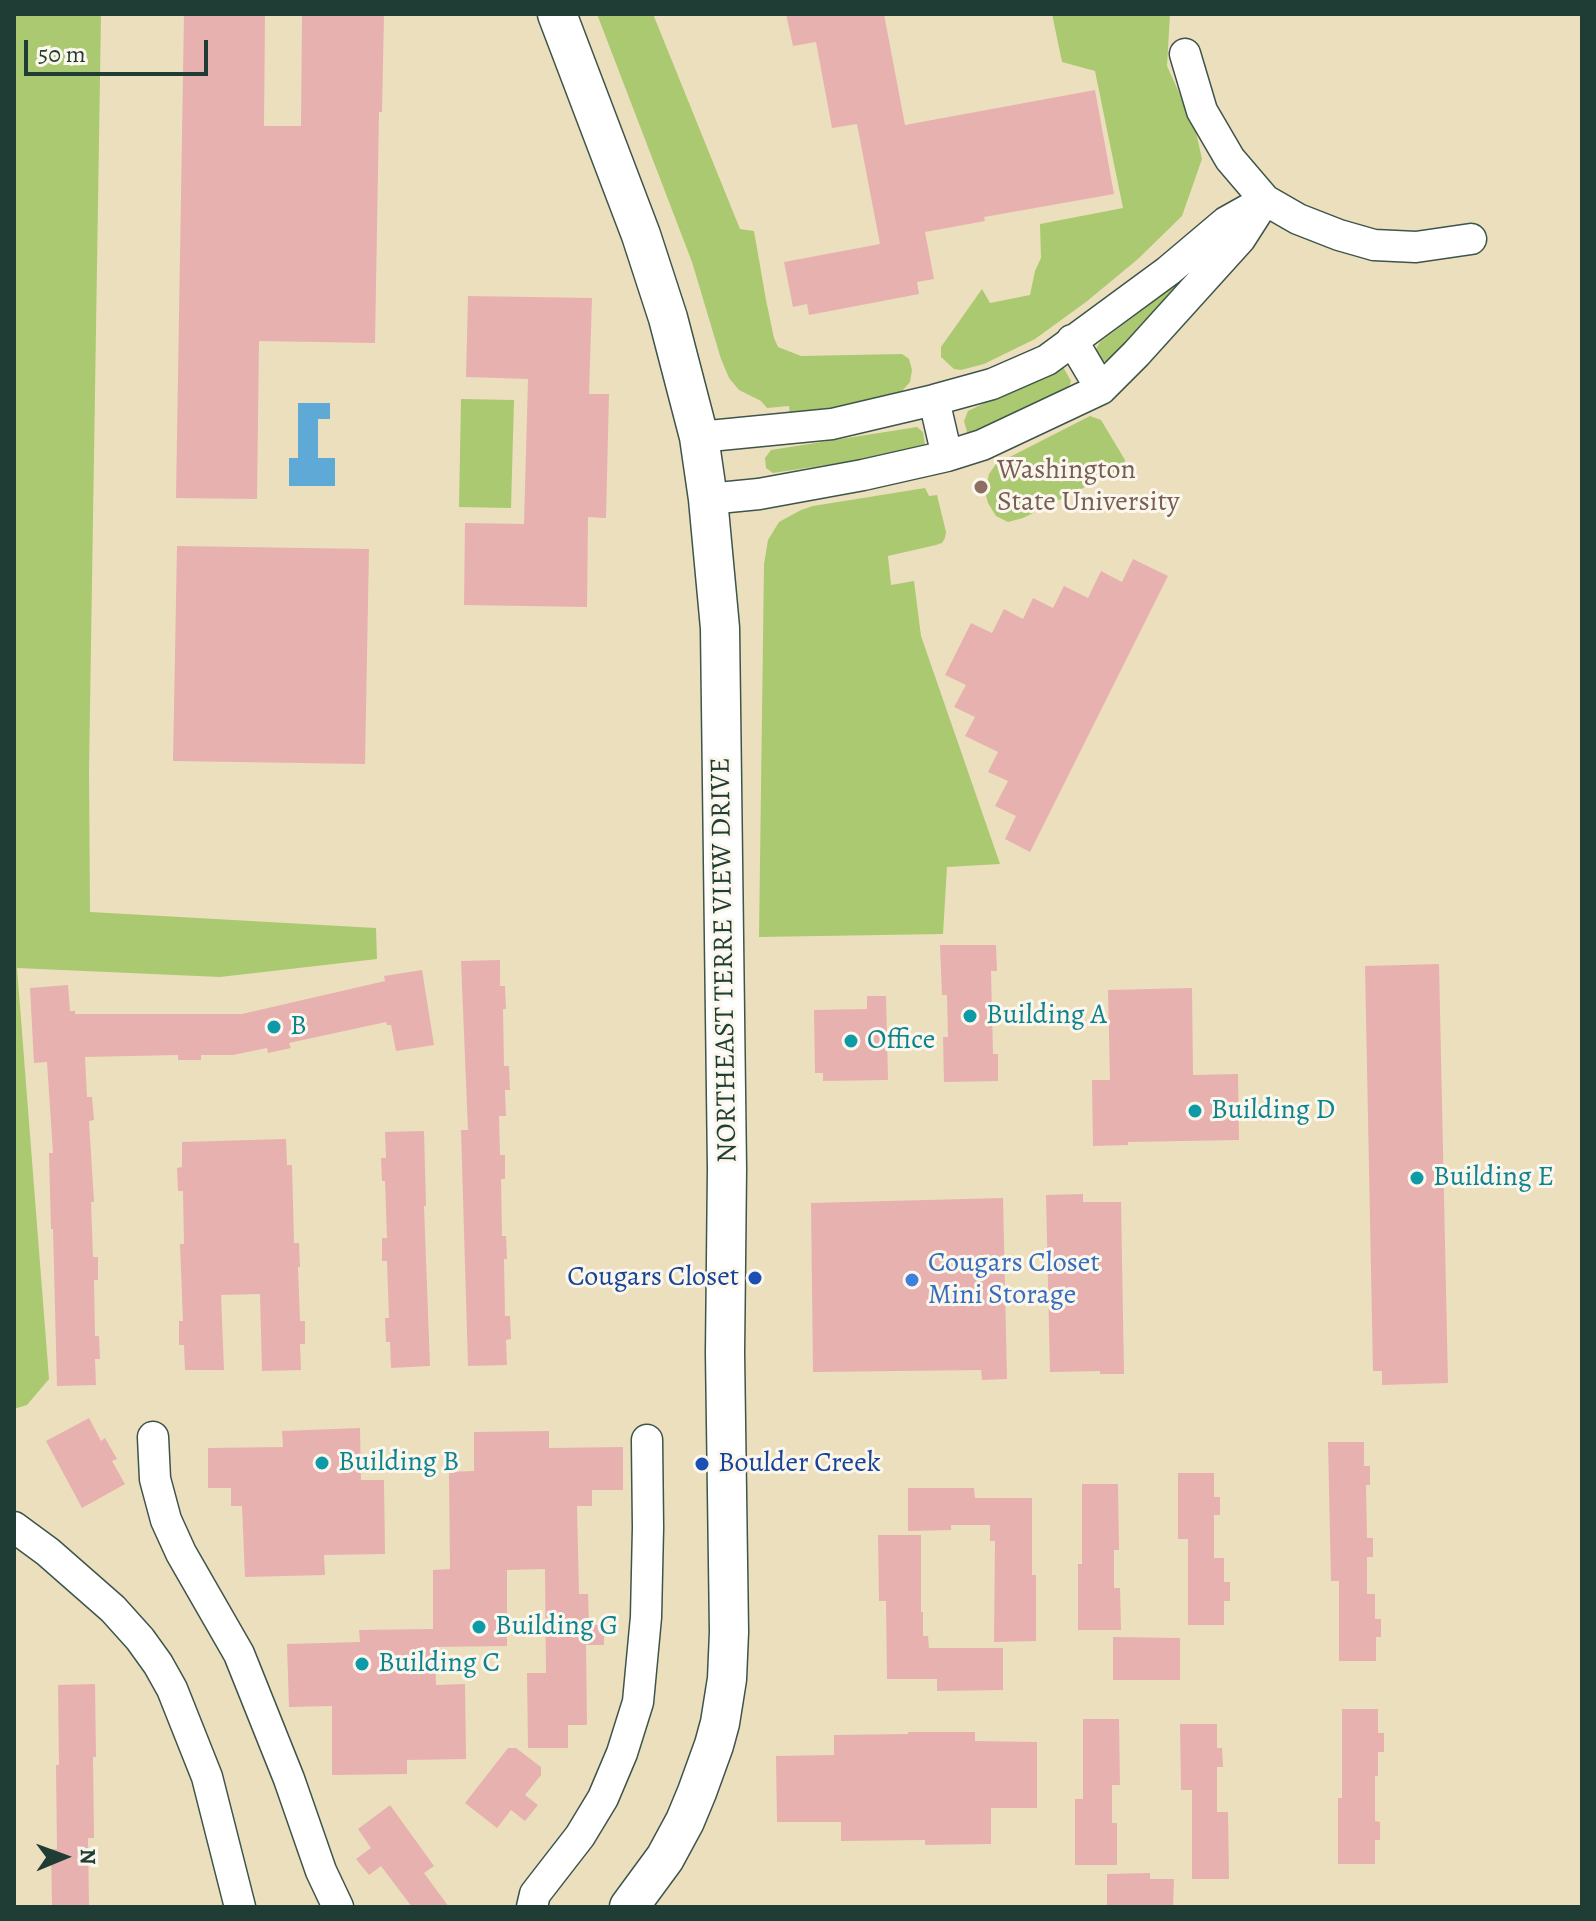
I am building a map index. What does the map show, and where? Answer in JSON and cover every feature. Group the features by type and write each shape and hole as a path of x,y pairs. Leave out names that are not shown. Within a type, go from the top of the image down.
{"main road":[{"name":"NORTHEAST TERRE VIEW DRIVE","path":"557,14 641,235 668,318 699,437 720,628 727,1169 727,1679 714,1745 691,1807 665,1858 629,1907"}],"street":[{"path":"1185,54 1202,111 1230,159 1265,200 1298,219 1374,245 1416,247 1471,239"},
{"path":"699,437 832,424 992,384 1047,360 1168,271 1226,222 1265,200"},
{"path":"708,499 863,475 947,456 982,445 1101,389 1240,239 1265,200"},
{"path":"1072,340 1101,389"},
{"path":"934,400 947,456"},
{"path":"153,1437 155,1479 166,1520 181,1553 239,1654 289,1779 321,1871 338,1907"},
{"path":"532,1907 535,1894 580,1836 603,1798 622,1753 638,1702 646,1617 647,1440"},
{"path":"14,1527 48,1552 113,1609 158,1664 172,1689 207,1777 240,1907"}],"green space":[{"path":"14,14 101,14 89,770 90,912 376,928 377,959 220,977 17,968 49,1379 27,1405 14,1409"},
{"path":"597,14 653,14 740,229 754,231 778,347 801,356 902,354 909,359 912,370 910,382 901,392 883,401 790,415 789,406 767,408 761,401 739,390 729,378 692,262"},
{"path":"1052,14 1170,14 1167,66 1195,128 1202,159 1182,216 1138,259 1035,339 984,364 954,369 941,357 941,347 982,289 990,303 1030,295 1041,258 1040,224 1123,208 1095,71 1062,62"},
{"path":"1208,249 1212,253 1110,360 1101,362 1095,351 1100,342 1148,306"},
{"path":"1060,366 1071,381 1069,387 981,432 967,432 964,421 968,411"},
{"path":"461,399 514,400 511,508 459,507"},
{"path":"1090,416 1101,420 1125,460 1125,466 1023,518 1008,522 996,516 985,492 989,474 996,464"},
{"path":"917,427 923,432 925,445 919,451 773,473 766,468 765,458 771,450"},
{"path":"925,488 929,496 937,495 945,538 936,545 888,556 891,585 914,581 921,636 1000,864 947,867 943,934 759,937 764,564 768,540 779,522 813,506"}],"water":[{"path":"298,403 330,403 330,419 318,419 318,458 335,458 335,486 289,486 289,458 298,458"}],"building":[{"path":"184,14 265,14 264,126 301,126 302,14 384,14 375,343 259,341 257,499 176,498"},
{"path":"786,14 884,14 905,125 1095,90 1114,194 984,217 985,221 925,232 934,279 917,282 919,294 809,315 807,304 793,307 784,262 880,244 857,124 832,128 816,42 793,46"},
{"path":"468,296 592,298 589,394 609,394 606,518 588,517 587,607 464,605 465,523 524,524 528,379 466,377"},
{"path":"177,546 369,549 365,764 173,761"},
{"path":"1133,559 1168,576 1030,852 1005,839 1016,816 995,806 1008,781 988,772 998,752 965,736 975,717 954,707 966,685 945,675 971,623 992,633 1004,609 1023,619 1033,598 1053,608 1064,586 1088,598 1101,571 1122,582"},
{"name":"Building A","path":"940,945 996,945 997,971 991,971 993,1054 998,1054 998,1081 944,1082 943,1037 948,1037 947,995 942,995"},
{"path":"500,960 500,986 505,986 506,1009 503,1009 504,1066 509,1066 510,1090 505,1090 506,1116 499,1116 500,1155 505,1155 505,1179 501,1179 502,1236 506,1236 507,1259 504,1259 505,1316 510,1316 511,1339 506,1340 507,1365 468,1366 461,1130 468,1130 461,961"},
{"name":"Building E","path":"1439,964 1448,1383 1382,1385 1382,1371 1373,1371 1365,966"},
{"path":"422,970 434,1045 396,1051 391,1025 386,1022 289,1043 291,1048 268,1053 267,1048 233,1055 201,1055 201,1060 178,1060 178,1055 85,1057 87,1097 92,1097 94,1120 89,1121 94,1202 91,1202 93,1257 98,1257 98,1280 94,1280 95,1336 99,1336 100,1359 95,1359 96,1385 57,1386 49,1153 53,1153 47,1062 34,1063 30,988 68,985 70,1011 75,1011 75,1014 242,1014 385,981 384,976"},
{"path":"1192,988 1193,1075 1238,1074 1239,1140 1128,1142 1128,1145 1093,1146 1092,1080 1110,1080 1108,990"},
{"name":"Office","path":"867,996 886,996 888,1080 823,1081 823,1073 815,1073 814,1010 867,1009"},
{"path":"424,1131 430,1366 391,1368 385,1318 389,1318 387,1261 382,1261 382,1238 387,1238 381,1158 386,1158 385,1132"},
{"path":"286,1139 287,1165 292,1165 294,1243 299,1243 300,1321 305,1321 305,1344 300,1344 301,1370 262,1371 260,1294 221,1295 224,1370 185,1370 184,1345 179,1345 179,1321 183,1321 180,1244 184,1244 183,1191 178,1191 177,1168 182,1167 182,1142"},
{"path":"1083,1194 1083,1202 1121,1202 1124,1374 1050,1372 1046,1195"},
{"path":"1003,1198 1007,1379 982,1380 981,1370 813,1372 811,1203"},
{"path":"89,1418 101,1441 105,1438 117,1459 112,1461 125,1484 82,1508 46,1441"},
{"path":"360,1428 361,1480 384,1480 385,1554 324,1555 325,1575 245,1577 242,1506 231,1506 231,1488 208,1488 208,1448 283,1447 282,1431"},
{"path":"549,1431 549,1448 623,1447 623,1490 592,1490 592,1506 577,1506 579,1594 588,1594 589,1625 604,1625 604,1645 586,1645 587,1725 568,1725 568,1748 528,1748 527,1673 546,1673 545,1569 507,1570 507,1646 435,1647 436,1685 465,1684 466,1759 407,1760 407,1774 332,1775 332,1706 289,1707 287,1644 360,1642 359,1630 433,1629 433,1570 450,1569 449,1472 474,1471 474,1432"},
{"path":"1328,1442 1364,1442 1364,1466 1370,1466 1370,1485 1366,1485 1367,1538 1373,1538 1373,1557 1367,1557 1367,1594 1375,1594 1375,1619 1381,1619 1381,1637 1376,1637 1376,1661 1339,1661 1339,1581 1331,1581"},
{"path":"1178,1473 1214,1473 1214,1497 1220,1497 1220,1515 1214,1515 1214,1558 1224,1558 1224,1582 1230,1582 1230,1601 1224,1601 1224,1625 1188,1625 1188,1539 1178,1539"},
{"path":"1082,1484 1118,1484 1119,1550 1114,1550 1114,1588 1120,1588 1121,1630 1078,1630"},
{"path":"908,1488 974,1488 975,1498 1032,1498 1036,1641 994,1642 995,1541 990,1541 990,1525 951,1525 951,1530 908,1531"},
{"path":"878,1535 921,1535 921,1612 923,1636 928,1636 929,1648 1003,1648 1003,1690 937,1691 937,1679 887,1679 886,1601 879,1601"},
{"path":"1113,1637 1180,1638 1180,1680 1113,1680"},
{"path":"95,1684 94,1838 88,1838 89,1907 52,1907 51,1849 57,1849 58,1685"},
{"path":"1342,1709 1378,1709 1378,1733 1384,1733 1384,1752 1378,1752 1378,1776 1375,1776 1375,1821 1380,1822 1380,1840 1375,1840 1375,1864 1338,1864"},
{"path":"1083,1719 1119,1719 1120,1785 1112,1785 1112,1823 1117,1823 1117,1865 1075,1865 1075,1799 1083,1799"},
{"path":"1180,1724 1217,1724 1217,1748 1222,1748 1223,1767 1217,1767 1217,1812 1228,1812 1229,1879 1192,1879 1192,1790 1181,1790"},
{"path":"975,1732 975,1741 1037,1742 1037,1808 991,1808 991,1844 925,1845 925,1840 841,1841 841,1822 777,1822 776,1756 834,1755 834,1735"},
{"path":"508,1748 516,1748 541,1767 541,1775 525,1795 538,1805 525,1821 511,1810 497,1828 465,1803"},
{"path":"390,1805 434,1866 424,1873 449,1907 412,1907 381,1866 369,1875 356,1859 371,1848 358,1829"},
{"path":"1150,1873 1150,1879 1174,1879 1173,1907 1107,1907 1107,1874"}],"place":[{"name":"Washington State University","path":"981,487"},
{"name":"Building A","path":"970,1016"},
{"name":"B","path":"274,1027"},
{"name":"Office","path":"851,1041"},
{"name":"Building D","path":"1195,1111"},
{"name":"Building E","path":"1417,1178"},
{"name":"Cougars Closet","path":"755,1278"},
{"name":"Cougars Closet Mini Storage","path":"912,1280"},
{"name":"Building B","path":"322,1463"},
{"name":"Boulder Creek","path":"702,1464"},
{"name":"Building G","path":"479,1627"},
{"name":"Building C","path":"362,1664"}]}
